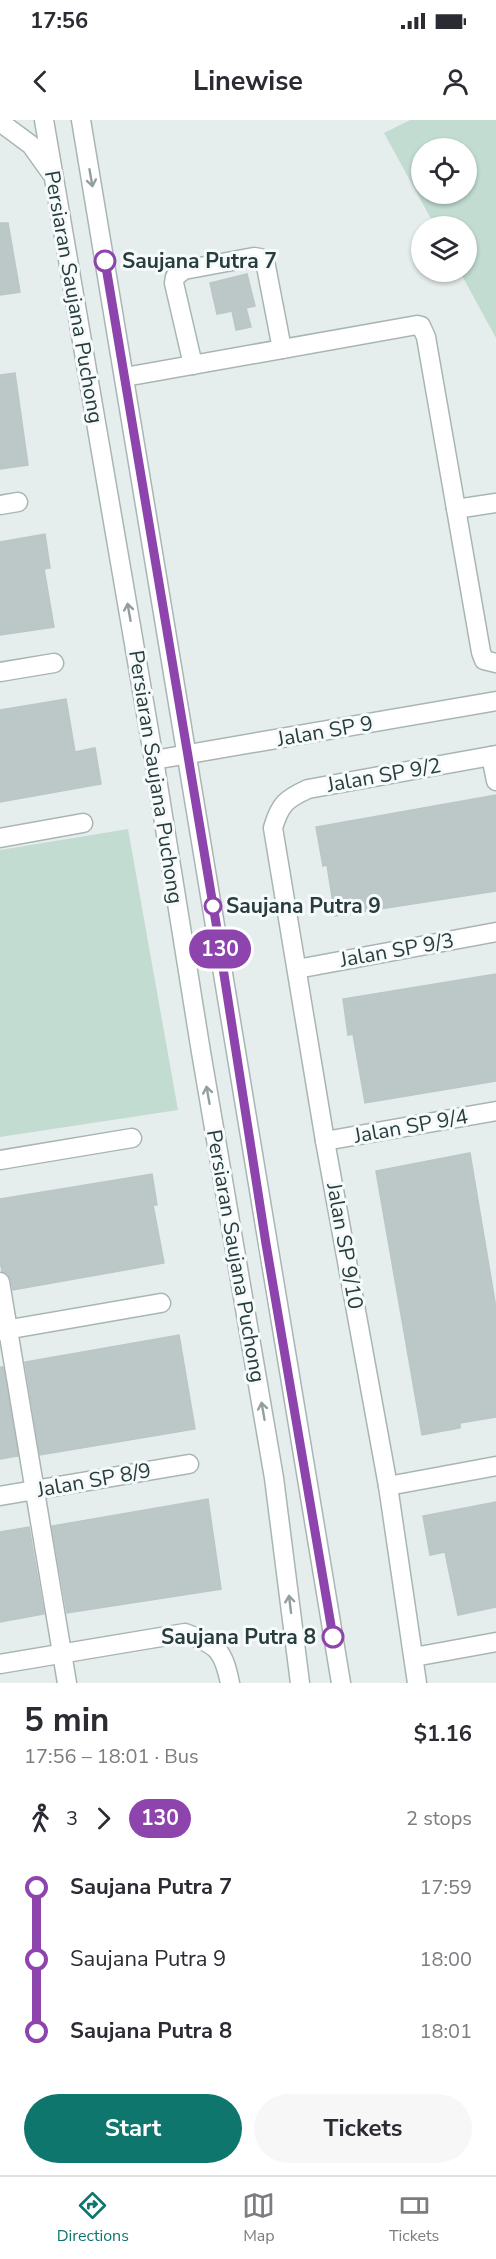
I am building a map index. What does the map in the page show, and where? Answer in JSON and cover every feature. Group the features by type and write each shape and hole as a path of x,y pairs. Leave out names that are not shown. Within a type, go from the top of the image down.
{"street":[{"name":"Persiaran Saujana Puchong","path":"44,120 274,1478 300,1683"},
{"name":"Persiaran Saujana Puchong","path":"81,120 188,755 266,1244 341,1683"},
{"path":"0,122 31,145 54,177"},
{"path":"193,365 174,283 175,277 184,270 254,257 265,261 282,349"},
{"path":"125,377 421,326 426,337 481,652 484,660 496,663"},
{"path":"0,505 18,502"},
{"path":"456,509 496,503"},
{"path":"0,672 54,663"},
{"name":"Jalan SP 9","path":"154,760 496,701"},
{"path":"494,756 496,781"},
{"name":"Jalan SP 9/2","path":"278,810 290,797 308,789 494,756"},
{"name":"Jalan SP 9/10","path":"278,810 273,828 388,1486 417,1683"},
{"path":"0,838 83,824"},
{"name":"Jalan SP 9/3","path":"297,969 496,932"},
{"name":"Jalan SP 9/4","path":"326,1141 496,1111"},
{"path":"0,1160 132,1138"},
{"path":"0,1282 4,1330 35,1491 67,1683"},
{"path":"4,1330 161,1303"},
{"name":"Jalan SP 8/9","path":"0,1496 189,1464"},
{"path":"388,1486 496,1466"},
{"path":"0,1664 185,1633 204,1640 219,1651 225,1662 230,1683"},
{"path":"414,1657 496,1642"}],"green space":[{"path":"410,120 496,120 496,338 465,282 477,282 477,216 430,216 423,204 477,204 477,138 411,138 411,182 384,133"},
{"path":"128,829 178,1110 0,1137 0,850"}],"building":[{"path":"0,223 8,223 20,292 0,295"},
{"path":"247,274 255,306 246,308 251,327 236,330 232,311 217,314 210,283"},
{"path":"15,373 28,465 0,469 0,375"},
{"path":"45,534 50,568 44,569 54,627 0,635 0,542"},
{"path":"66,699 75,752 95,748 101,784 0,802 0,710"},
{"path":"496,795 496,891 335,916 327,865 323,866 316,827"},
{"path":"496,974 496,1081 365,1103 353,1034 348,1035 343,999"},
{"path":"470,1153 496,1308 496,1417 460,1423 460,1428 422,1435 376,1171"},
{"path":"152,1174 157,1205 153,1205 164,1263 13,1290 8,1274 2,1271 0,1261 0,1199"},
{"path":"179,1335 195,1429 40,1455 25,1362"},
{"path":"0,1367 3,1367 18,1456 0,1459"},
{"path":"208,1499 221,1589 67,1613 52,1526"},
{"path":"496,1502 496,1607 458,1615 445,1552 430,1555 423,1516"},
{"path":"29,1527 44,1614 0,1622 0,1532"}],"bus line":[{"name":"130","path":"105,261 216,923 266,1244 333,1637"}],"place":[{"name":"Saujana Putra 7","path":"105,261"},
{"name":"Saujana Putra 9","path":"213,906"},
{"name":"Saujana Putra 8","path":"333,1637"}]}
